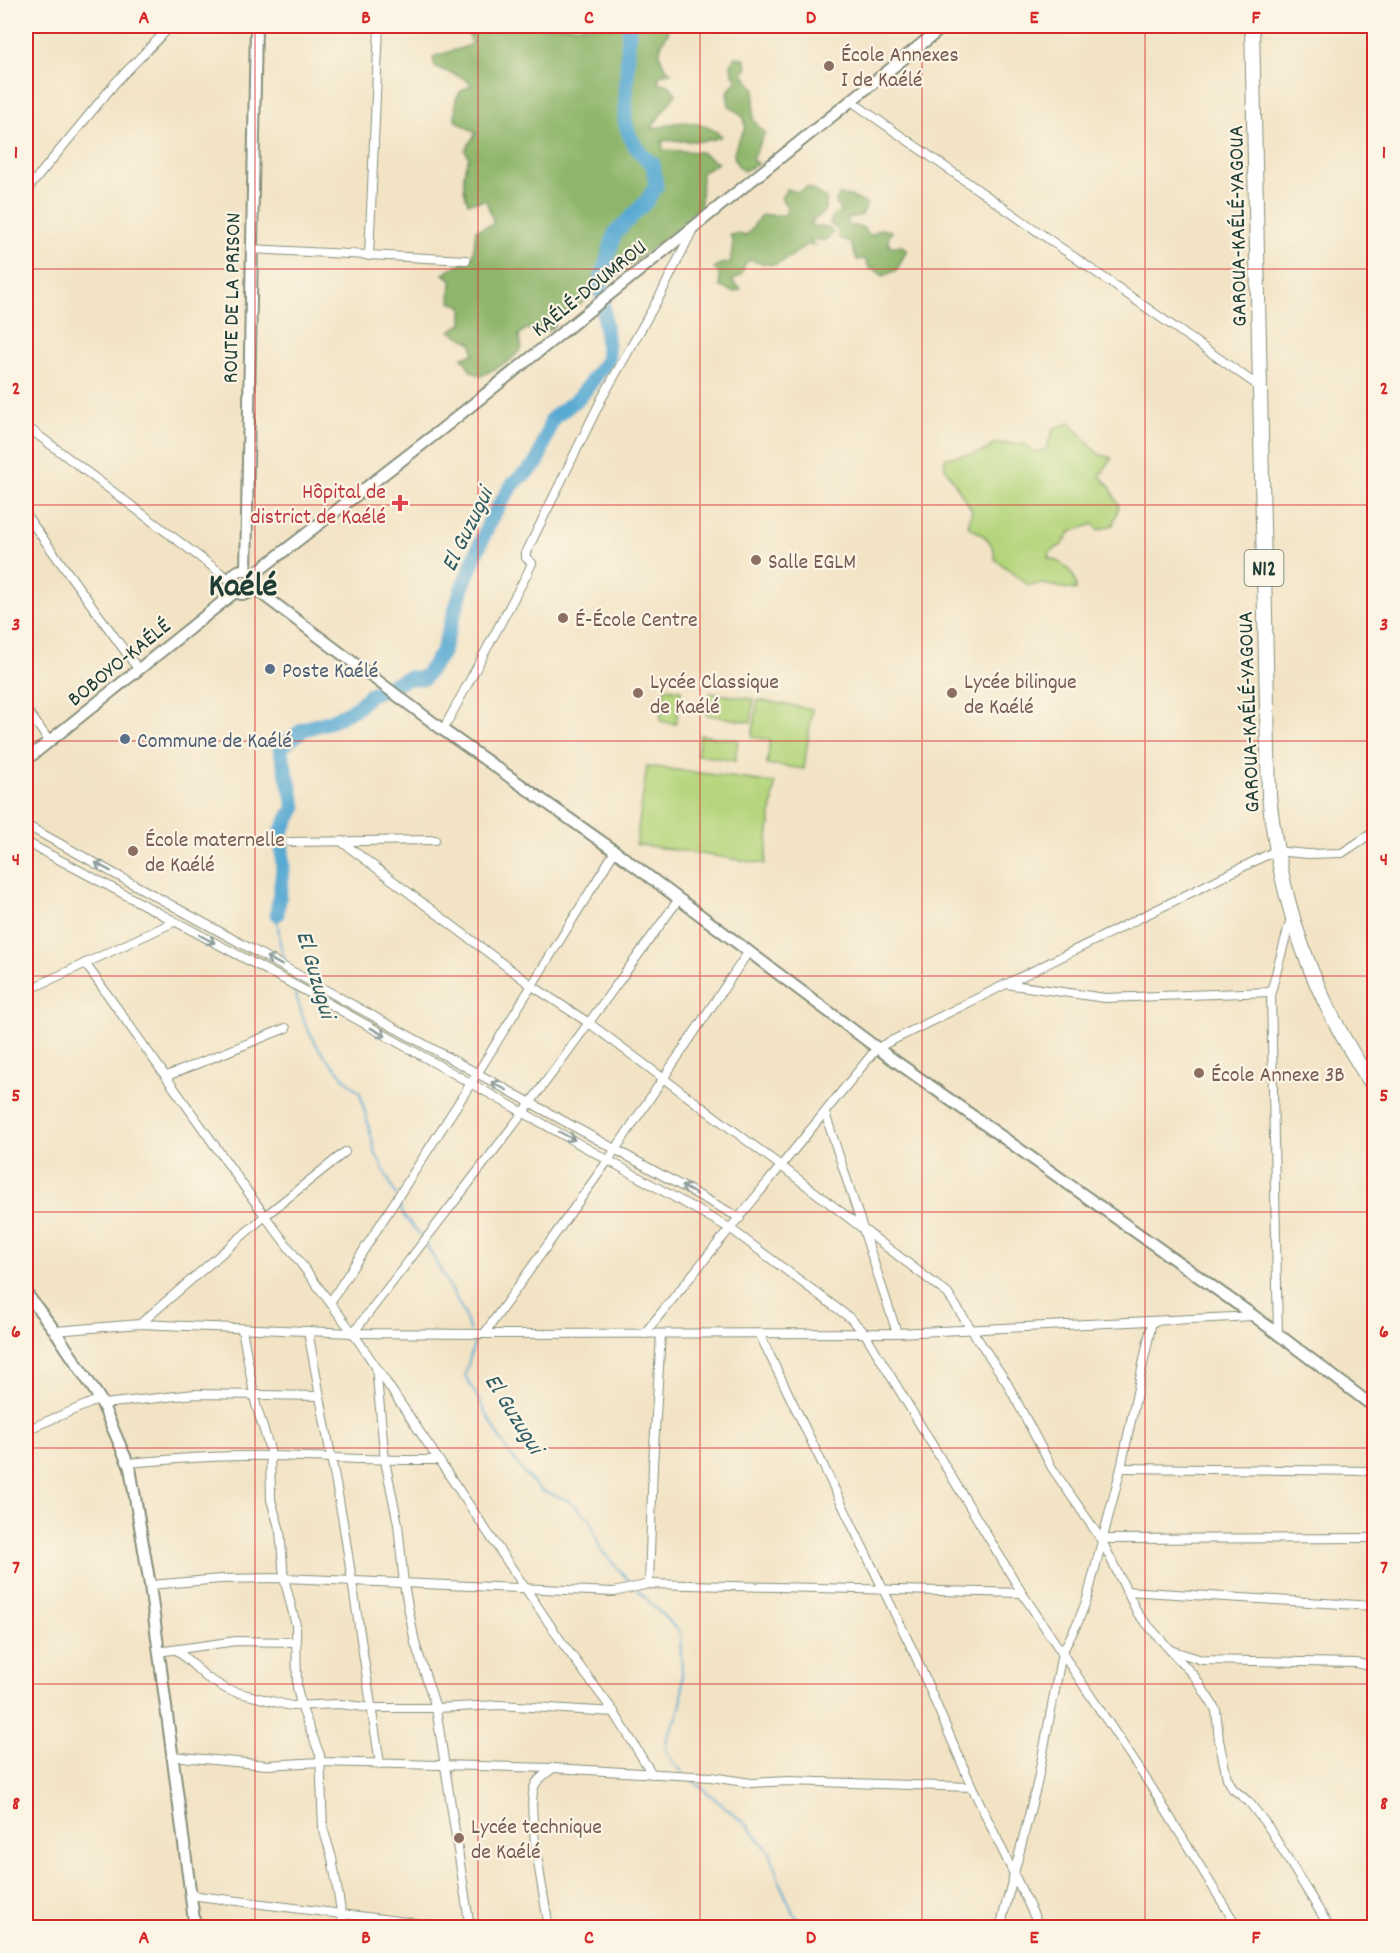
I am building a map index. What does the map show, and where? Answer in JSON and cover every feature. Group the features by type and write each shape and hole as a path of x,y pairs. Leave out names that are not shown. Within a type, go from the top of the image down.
{"highway":[{"name":"GAROUA-KAÉLÉ-YAGOUA","path":"1252,26 1269,796 1275,851 1304,958 1344,1043 1374,1087"}],"main road":[{"name":"ROUTE DE LA PRISON","path":"250,573 250,249 256,26"},
{"name":"KAÉLÉ-DOUMROU","path":"250,573 693,229 944,26"},
{"path":"254,588 245,595 235,592 230,580 236,572 250,573 254,588 385,687 615,851 877,1048 1254,1316 1278,1337 1374,1407"},
{"name":"BOBOYO-KAÉLÉ","path":"26,760 235,592"},
{"path":"26,1293 55,1331 102,1401 128,1463 150,1585 195,1928"}],"street":[{"path":"26,191 116,82 171,26"},
{"path":"369,256 379,26"},
{"path":"850,101 1260,387"},
{"path":"443,730 532,563 526,558 526,553 602,398 662,292 693,229"},
{"path":"250,249 466,260"},
{"path":"26,426 230,580"},
{"path":"26,518 138,669"},
{"path":"26,709 50,742"},
{"path":"26,825 740,1218"},
{"path":"644,1334 877,1048 1275,851 1308,854 1342,853 1374,832"},
{"path":"290,842 435,840"},
{"path":"26,842 315,996 470,1084 609,1159 730,1229 836,1306 864,1332 1022,1593 1152,1788 1238,1928"},
{"path":"342,842 531,985 589,1023 781,1166 948,1294 1007,1383 1052,1468 1101,1539 1138,1614 1195,1677 1216,1710 1219,1740 1233,1789 1249,1802 1269,1828 1330,1928"},
{"path":"331,1301 477,1074 615,851"},
{"path":"353,1333 524,1113 679,899"},
{"path":"1278,1337 1271,992 1292,918"},
{"path":"26,991 174,921"},
{"path":"484,1334 609,1159 749,951"},
{"path":"85,963 265,1216 331,1301 563,1644 614,1712 652,1774"},
{"path":"1006,984 1105,998 1271,992"},
{"path":"167,1076 286,1028"},
{"path":"825,1113 897,1333"},
{"path":"140,1324 265,1216 345,1152"},
{"path":"55,1331 140,1324 353,1333 760,1335 897,1333 1254,1316"},
{"path":"1000,1928 1015,1876 1050,1725 1062,1653 1087,1599 1121,1468 1152,1322"},
{"path":"242,1329 271,1456 270,1488 280,1531 285,1578 295,1618 297,1687 301,1706 321,1762 323,1828 332,1858 344,1928"},
{"path":"308,1331 332,1460 380,1764"},
{"path":"649,1584 661,1334"},
{"path":"760,1335 915,1655 972,1787 1040,1928"},
{"path":"375,1365 385,1461 398,1524 404,1585 415,1643 436,1708 470,1928"},
{"path":"26,1430 102,1401 255,1394 319,1396"},
{"path":"128,1463 205,1457 271,1456 332,1460 437,1460"},
{"path":"1121,1468 1374,1471"},
{"path":"1101,1539 1374,1538"},
{"path":"150,1585 221,1579 285,1578 404,1585 615,1592 649,1584 1022,1593"},
{"path":"1126,1591 1374,1606"},
{"path":"158,1652 236,1641 297,1641"},
{"path":"177,1650 207,1677 228,1690 301,1706 339,1704 372,1708 436,1708 499,1706 614,1712"},
{"path":"1170,1650 1202,1660 1356,1663 1374,1667"},
{"path":"171,1756 282,1766 321,1762 444,1767 553,1768 751,1783 789,1781 972,1787"},
{"path":"549,1928 538,1853 533,1791 539,1778 553,1768"},
{"path":"190,1895 454,1928"}],"green space":[{"path":"477,26 664,26 669,32 662,43 660,53 663,63 671,73 659,75 659,83 669,85 676,94 651,128 687,122 706,127 721,136 700,141 662,141 663,150 700,152 718,163 702,172 701,205 681,225 579,305 570,306 564,316 555,317 555,326 547,331 526,329 519,335 522,348 511,360 481,376 471,371 462,357 474,354 472,343 450,331 462,324 462,306 450,302 451,279 443,274 473,256 476,230 494,224 486,200 468,203 465,191 464,174 469,157 465,150 476,133 455,120 456,99 461,91 472,85 463,78 435,67 433,57 471,45 468,28"},
{"path":"735,57 744,58 747,67 743,74 755,89 753,120 765,133 752,160 759,164 743,171 734,155 736,144 745,128 744,118 729,105 727,93 737,79 732,73 731,64"},
{"path":"807,187 826,198 826,207 820,216 810,223 812,226 828,227 833,233 831,236 824,240 809,239 814,245 806,245 780,263 768,265 751,260 746,262 741,275 732,281 741,289 734,292 720,287 719,273 714,268 720,264 730,263 733,242 730,235 738,233 745,236 762,215 785,215 788,208 781,198 787,189 798,192"},
{"path":"839,195 850,196 867,204 862,215 848,218 848,225 862,227 871,236 880,229 892,231 888,239 889,246 901,246 907,249 897,270 883,276 873,268 870,270 865,259 857,260 850,242 839,238 838,231 830,223 833,215 840,212 836,202"},
{"path":"1071,423 1098,454 1112,458 1100,476 1110,487 1119,506 1113,525 1098,530 1094,524 1070,532 1062,545 1051,551 1048,558 1059,562 1072,573 1076,590 1041,584 1028,585 995,559 990,543 983,535 968,526 972,510 945,468 945,459 979,453 995,443 1025,444 1032,452 1045,450 1052,435 1052,429"},
{"path":"665,688 681,690 676,724 660,721"},
{"path":"710,693 754,699 751,722 706,715"},
{"path":"758,700 812,709 804,769 767,764 770,740 752,737"},
{"path":"700,735 738,740 735,761 697,755"},
{"path":"647,766 775,783 765,864 636,844"}],"waterway":[{"name":"El Guzugui","path":"277,914 283,870 281,832 295,807 280,748 304,729 331,721 358,707 369,695 408,678 424,678 442,653 462,588 491,518 513,484 537,463 552,419 580,397 608,359 601,280 615,233 645,203 656,187 653,164 634,145 625,120 629,26"},
{"name":"El Guzugui","path":"277,914 280,944 286,964"},
{"name":"El Guzugui","path":"293,987 306,1026 319,1049 360,1093 375,1152 396,1195"},
{"name":"El Guzugui","path":"398,1201 403,1215 422,1237"},
{"name":"El Guzugui","path":"425,1242 464,1313 470,1331"},
{"name":"El Guzugui","path":"472,1336 474,1343 465,1375 506,1449 541,1491 566,1499 590,1519 600,1549 633,1585"},
{"name":"El Guzugui","path":"637,1589 680,1633 682,1698 680,1710 666,1744 672,1761 683,1772"},
{"name":"El Guzugui","path":"692,1780 748,1826 770,1852 780,1884 794,1914 806,1928"}],"place":[{"name":"École Annexes I de Kaélé","path":"829,66"},
{"name":"Hôpital de district de Kaélé","path":"400,503"},
{"name":"Salle EGLM","path":"756,560"},
{"name":"É-École Centre","path":"563,618"},
{"name":"Poste Kaélé","path":"270,669"},
{"name":"Lycée Classique de Kaélé","path":"638,693"},
{"name":"Lycée bilingue de Kaélé","path":"952,693"},
{"name":"Commune de Kaélé","path":"125,739"},
{"name":"École maternelle de Kaélé","path":"133,851"},
{"name":"École Annexe 3B","path":"1199,1073"},
{"name":"Lycée technique de Kaélé","path":"459,1838"}],"district":[{"name":"Kaélé","path":"243,583"}]}
